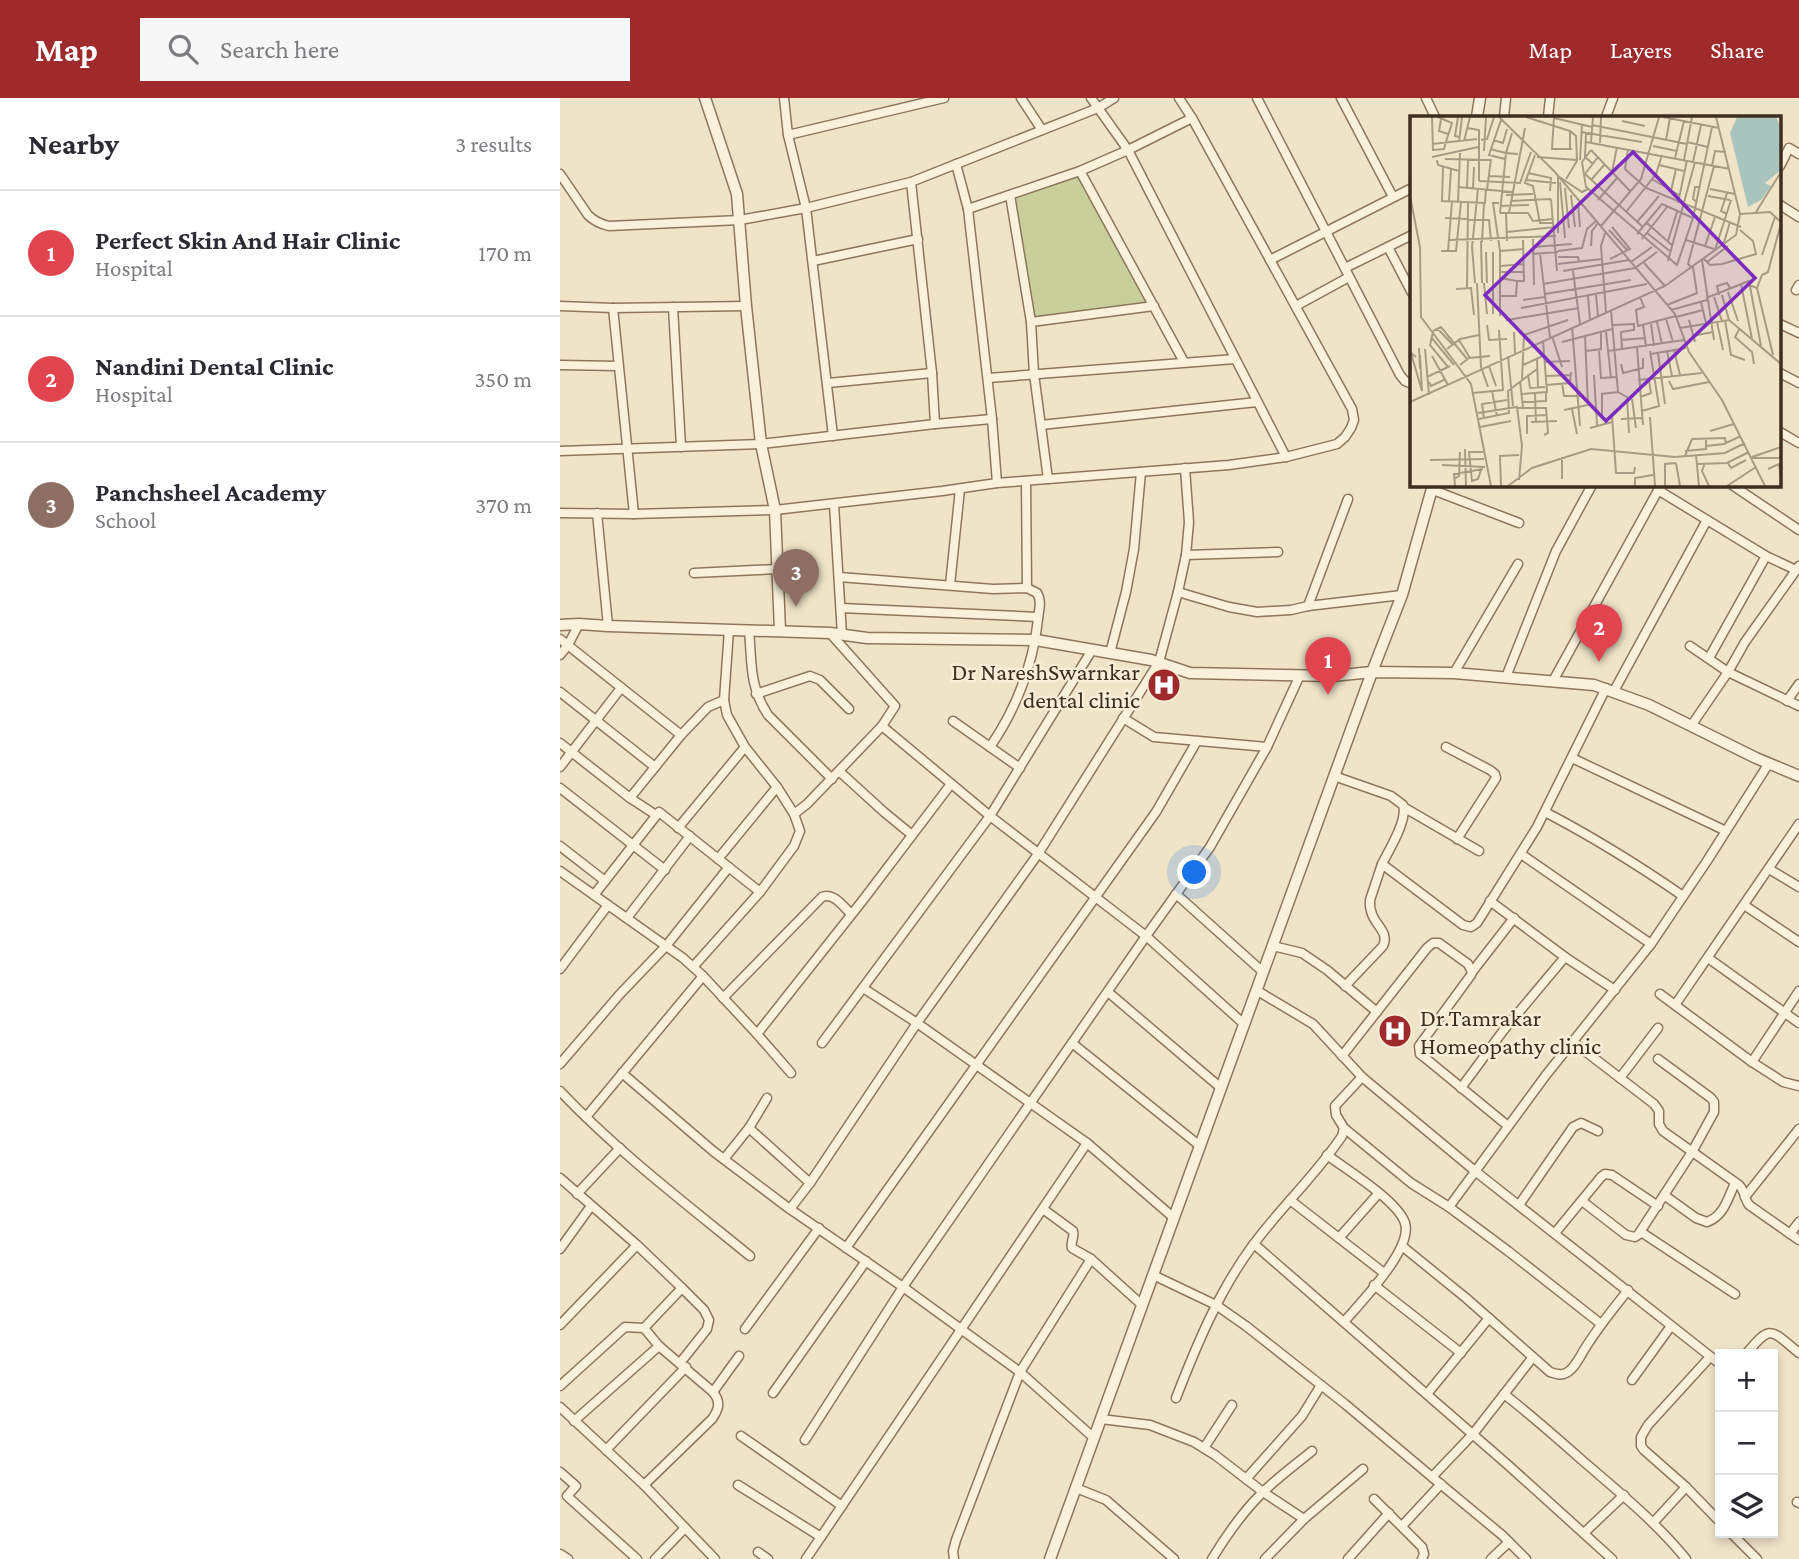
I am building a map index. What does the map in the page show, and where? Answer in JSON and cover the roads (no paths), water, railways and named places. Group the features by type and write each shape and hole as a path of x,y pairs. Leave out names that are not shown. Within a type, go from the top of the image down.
{"street":[{"path":"705,98 737,194 761,444 775,510 780,631"},
{"path":"784,98 788,135 806,208 833,436"},
{"path":"788,135 944,98"},
{"path":"1021,98 1042,130"},
{"path":"1091,98 1128,150 1286,457"},
{"path":"560,174 588,215 602,225 740,220 806,208 911,182 1098,108 1114,98"},
{"path":"560,513 775,510 997,483 1286,457 1337,444 1351,428 1354,420 1352,409 1179,98"},
{"path":"1256,98 1400,375 1410,383"},
{"path":"1341,98 1393,197"},
{"path":"1426,98 1435,116"},
{"path":"1504,116 1506,98"},
{"path":"1548,116 1550,98"},
{"path":"1606,116 1613,98"},
{"path":"968,209 1080,171 1192,118"},
{"path":"1782,162 1789,148 1799,154"},
{"path":"956,164 968,209 988,378 997,483"},
{"path":"1080,171 1184,362"},
{"path":"911,182 935,424"},
{"path":"1270,260 1410,189"},
{"path":"1010,195 1031,322 1034,374 1048,479"},
{"path":"1782,206 1799,217"},
{"path":"1296,306 1347,272 1410,236"},
{"path":"813,261 918,239"},
{"path":"1388,247 1410,289"},
{"path":"560,306 613,309 746,306"},
{"path":"1031,322 1154,306"},
{"path":"673,307 681,447"},
{"path":"613,309 634,514"},
{"path":"1782,325 1799,333"},
{"path":"988,378 1235,359"},
{"path":"560,365 618,366"},
{"path":"828,383 932,373"},
{"path":"1782,374 1799,383"},
{"path":"1041,425 1257,402"},
{"path":"560,452 761,444 992,419"},
{"path":"1782,433 1799,443"},
{"path":"786,1206 808,1181 1038,853 1159,662 1186,555 1189,522 1185,468"},
{"path":"1110,653 1134,549 1141,472"},
{"path":"1026,481 1027,588"},
{"path":"1506,677 1556,551 1591,486"},
{"path":"1733,486 1799,530"},
{"path":"1050,1559 1402,595 1433,487 1519,523"},
{"path":"1553,681 1659,488 1766,556 1798,568 1745,642 1692,726"},
{"path":"950,585 960,489"},
{"path":"1308,606 1348,499"},
{"path":"834,503 842,635"},
{"path":"597,513 608,626"},
{"path":"1382,864 1468,927 1477,923 1521,854 1572,758 1707,520"},
{"path":"1186,555 1278,552"},
{"path":"1709,658 1766,556"},
{"path":"1454,673 1518,564"},
{"path":"694,573 777,569"},
{"path":"839,577 993,589 1027,588 1040,596 1036,640 1020,692 990,747"},
{"path":"1178,592 1257,612 1402,595"},
{"path":"841,608 1038,617"},
{"path":"560,655 579,624"},
{"path":"560,625 830,633 867,638 1036,640 1159,662 1190,673 1332,676 1372,672 1454,673 1594,685 1649,705 1799,776"},
{"path":"693,967 760,892 799,837 799,826 794,814 777,787 745,747 727,715 724,700 729,630"},
{"path":"749,631 756,694 768,715 832,779"},
{"path":"794,814 832,779 882,726 895,706 830,633"},
{"path":"560,639 681,735"},
{"path":"1690,646 1728,672 1799,706"},
{"path":"822,1043 990,816 1092,650"},
{"path":"805,1440 904,1287 1210,847 1267,747 1300,675"},
{"path":"756,694 810,677 820,680 849,709"},
{"path":"1787,701 1799,684"},
{"path":"560,768 621,688"},
{"path":"560,692 655,767"},
{"path":"630,798 681,735 708,707 724,700"},
{"path":"1123,718 1154,737 1267,747"},
{"path":"953,722 1020,768"},
{"path":"882,726 990,816 1146,936 1244,1024"},
{"path":"846,1248 1156,812 1197,741"},
{"path":"560,743 656,816"},
{"path":"678,828 745,747"},
{"path":"1446,747 1493,772 1496,778 1457,839"},
{"path":"1572,758 1726,831"},
{"path":"1449,1207 1508,1126 1651,944 1769,763"},
{"path":"839,771 912,835"},
{"path":"1334,776 1391,796 1405,808 1479,851"},
{"path":"757,1034 951,784"},
{"path":"718,859 777,787"},
{"path":"560,789 665,870"},
{"path":"1345,986 1386,941 1384,933 1373,920 1370,900 1405,808"},
{"path":"1545,811 1598,841 1683,896"},
{"path":"594,895 659,812 760,892"},
{"path":"1675,1005 1799,824"},
{"path":"627,918 690,836"},
{"path":"560,846 605,881"},
{"path":"1521,854 1651,944"},
{"path":"560,1064 620,994 666,946 729,867"},
{"path":"1769,869 1799,887"},
{"path":"560,871 693,967 791,1073"},
{"path":"1176,894 1263,972"},
{"path":"723,998 825,895 831,895 852,912"},
{"path":"1490,901 1565,957 1615,990"},
{"path":"560,969 608,905"},
{"path":"1744,905 1799,942"},
{"path":"1508,1126 1420,1054 1419,1046 1514,918"},
{"path":"1342,1056 1433,943 1439,943 1468,964 1472,972"},
{"path":"1273,946 1302,953 1377,1012"},
{"path":"1461,1088 1503,1031 1565,957"},
{"path":"1707,958 1799,1023"},
{"path":"586,1117 703,976"},
{"path":"863,988 1087,1143 1174,1218"},
{"path":"1256,990 1313,1024 1362,1077 1475,1171 1715,1360"},
{"path":"1752,1062 1799,990"},
{"path":"1108,992 1221,1088"},
{"path":"1660,994 1752,1062 1783,1082 1799,1086"},
{"path":"1620,1077 1658,1028"},
{"path":"1573,1042 1658,1108 1658,1124 1662,1131 1735,1182 1743,1189 1749,1205 1799,1240"},
{"path":"1072,1043 1200,1146"},
{"path":"1581,1202 1626,1235 1635,1237 1658,1206 1714,1112 1711,1098 1658,1059"},
{"path":"622,1073 724,1159 786,1206 904,1287 1020,1372 1094,1438"},
{"path":"1362,1077 1335,1106 1336,1115 1344,1128 1411,1183 1449,1207 1601,1324"},
{"path":"560,1091 620,1148 750,1256"},
{"path":"724,1159 749,1128 767,1098"},
{"path":"1519,1205 1573,1127 1581,1122 1598,1131"},
{"path":"749,1128 808,1181"},
{"path":"1176,1398 1216,1305 1231,1279 1254,1244 1342,1136 1344,1128"},
{"path":"1745,1197 1798,1133"},
{"path":"806,1559 1087,1143"},
{"path":"577,1194 620,1148"},
{"path":"1327,1155 1388,1201 1404,1221 1406,1230 1395,1259 1344,1322"},
{"path":"1555,1233 1601,1177 1608,1174 1658,1206"},
{"path":"560,1178 637,1245 704,1310 709,1320 683,1365 606,1450"},
{"path":"1664,1195 1696,1219 1707,1222 1718,1216 1723,1209 1735,1182"},
{"path":"1339,1238 1378,1194"},
{"path":"1290,1200 1384,1273"},
{"path":"560,1249 591,1206"},
{"path":"1043,1209 1071,1228 1074,1234 1072,1248 1091,1259 1142,1305"},
{"path":"1790,1234 1799,1222"},
{"path":"745,1329 818,1228"},
{"path":"1641,1232 1735,1294"},
{"path":"1254,1244 1612,1559"},
{"path":"560,1325 637,1245"},
{"path":"1402,1246 1550,1372 1563,1374 1575,1367 1601,1324 1628,1290"},
{"path":"954,1559 956,1540 1020,1372 1091,1259"},
{"path":"773,1393 866,1261"},
{"path":"1153,1275 1216,1305 1246,1326 1432,1476 1526,1559"},
{"path":"1374,1286 1461,1353"},
{"path":"644,1328 682,1288"},
{"path":"1427,1394 1489,1318"},
{"path":"1632,1380 1671,1325"},
{"path":"560,1386 625,1327 644,1328 659,1346 713,1392 718,1398 719,1406 712,1419 644,1485"},
{"path":"1750,1349 1767,1333 1778,1336 1799,1353"},
{"path":"575,1421 659,1346"},
{"path":"713,1392 739,1356"},
{"path":"1432,1476 1473,1434 1533,1357"},
{"path":"1710,1357 1648,1425 1641,1437 1641,1446 1715,1517"},
{"path":"1246,1479 1302,1416 1321,1385"},
{"path":"1504,1394 1624,1495 1670,1539 1686,1559"},
{"path":"1204,1448 1232,1405"},
{"path":"560,1407 644,1485 715,1559"},
{"path":"1101,1419 1150,1425 1182,1436 1204,1448 1304,1519"},
{"path":"741,1436 842,1506"},
{"path":"1212,1559 1236,1522 1263,1492 1312,1451"},
{"path":"1265,1559 1304,1519 1363,1469"},
{"path":"560,1472 576,1486 567,1496 637,1559"},
{"path":"1402,1526 1441,1484"},
{"path":"738,1485 821,1537"},
{"path":"1653,1522 1686,1487"},
{"path":"1076,1488 1106,1500 1174,1559"},
{"path":"1584,1533 1624,1495"},
{"path":"1374,1499 1422,1547 1422,1559"},
{"path":"1348,1559 1389,1513"},
{"path":"655,1559 685,1528"},
{"path":"1736,1538 1757,1559"},
{"path":"1492,1559 1509,1542"},
{"path":"1158,1559 1162,1548"},
{"path":"758,1552 768,1559"},
{"path":"560,1554 568,1559"}],"place":[{"name":"Panchsheel Academy","path":"796,607"},
{"name":"Nandini Dental Clinic","path":"1599,662"},
{"name":"Dr NareshSwarnkar dental clinic","path":"1164,685"},
{"name":"Perfect Skin And Hair Clinic","path":"1328,695"},
{"name":"Dr.Tamrakar Homeopathy clinic","path":"1395,1031"}]}
